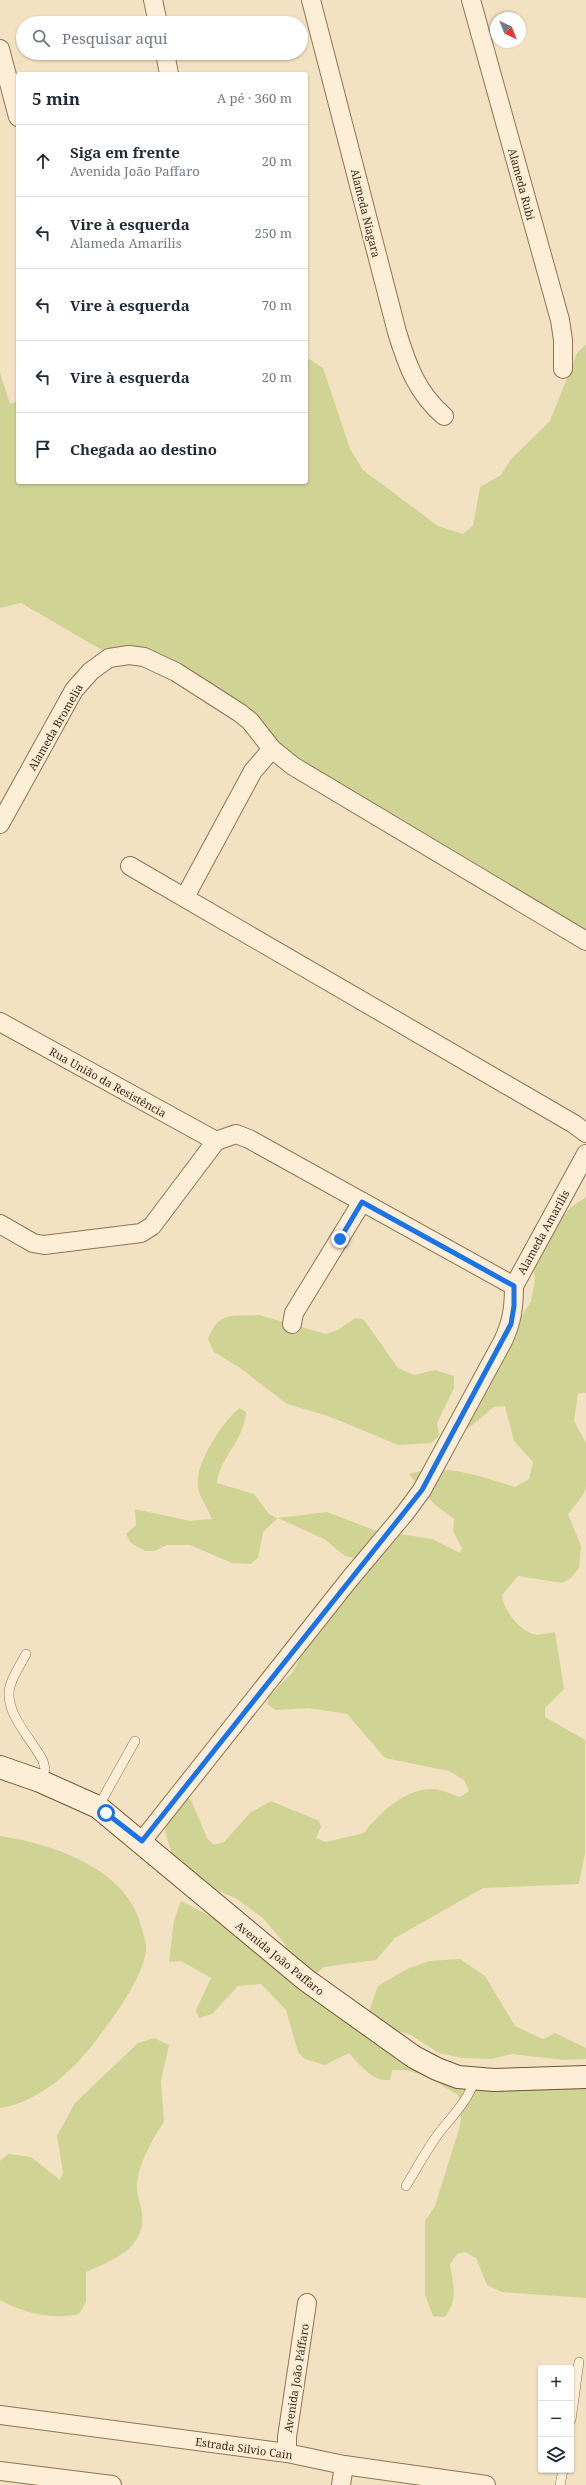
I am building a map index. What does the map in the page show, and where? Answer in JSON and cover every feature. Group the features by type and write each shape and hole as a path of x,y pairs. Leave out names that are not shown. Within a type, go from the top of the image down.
{"street":[{"path":"153,0 156,16"},
{"name":"Alameda Niagara","path":"311,0 397,332 408,368 421,392 444,416"},
{"name":"Alameda Rubi","path":"471,0 560,320 563,340 563,369"},
{"path":"0,49 16,109"},
{"path":"167,60 170,72"},
{"name":"Alameda Bromelia","path":"0,824 74,690 91,670 109,658 129,655 144,657 176,672 240,713 250,721 272,749 293,766 586,941"},
{"path":"185,897 253,771 272,749"},
{"path":"130,866 568,1120 586,1133"},
{"name":"Rua União da Resistência","path":"0,1022 216,1141"},
{"path":"0,1224 33,1243 44,1245 141,1233 152,1226 216,1141 236,1134 249,1139 514,1286"},
{"name":"Alameda Amarilis","path":"142,1841 422,1490 511,1324 514,1306 514,1286 586,1154"},
{"path":"292,1324 294,1313 362,1202"},
{"name":"Avenida João Paffaro","path":"0,1767 40,1781 98,1807 142,1841 186,1882 343,2008 420,2060 458,2077 475,2079 586,2077"},
{"name":"Avenida João Páffaro","path":"287,2453 287,2437 307,2303"},
{"name":"Estrada Silvio Cain","path":"0,2415 287,2453 344,2465 486,2485"},
{"path":"341,2485 344,2465"},
{"path":"0,2471 112,2485"}],"lane":[{"path":"26,1654 13,1679 9,1696 14,1714 43,1760 45,1769 40,1781"},
{"path":"98,1807 135,1742"},
{"path":"406,2186 439,2134 465,2102 471,2092 475,2079"},
{"path":"573,2401 578,2362"},
{"path":"560,2485 562,2473"}],"green space":[{"path":"586,344 586,941 272,749 250,721 144,657 114,657 21,603 0,608 0,373 10,404 16,402 16,484 308,484 308,358 323,368 350,449 363,470 438,526 463,534 473,526 480,487 501,475 511,459 550,421 577,353"},
{"path":"586,1197 586,1393 578,1393 574,1421 586,1443 586,1487 583,1495 568,1514 581,1546 579,1568 571,1578 562,1583 518,1576 502,1595 508,1612 522,1628 535,1635 555,1632 564,1689 545,1708 545,1717 585,1740 585,1853 579,1884 483,1888 395,1938 376,1960 324,1967 315,1975 362,2015 370,2009 378,1986 407,1969 429,1961 460,1959 485,1976 515,2026 543,2039 555,2033 586,2048 586,2059 564,2060 512,2054 491,2059 462,2058 439,2053 409,2034 400,2032 394,2035 429,2068 586,2077 586,2298 502,2292 487,2285 476,2258 465,2252 457,2254 450,2264 454,2292 452,2305 449,2311 444,2317 433,2316 425,2295 425,2221 435,2206 460,2126 462,2107 458,2095 426,2077 410,2071 392,2070 390,2080 384,2080 372,2076 349,2053 325,2065 305,2059 298,2052 286,2010 261,1984 238,1986 212,2014 199,2018 196,2010 211,1978 181,1961 169,1962 174,1920 181,1901 282,1953 286,1949 285,1944 263,1918 237,1899 199,1882 173,1858 165,1831 170,1815 187,1798 191,1800 207,1838 214,1845 224,1842 250,1813 271,1801 319,1821 321,1827 316,1838 326,1842 364,1833 385,1810 403,1797 413,1793 423,1790 436,1789 460,1797 469,1791 464,1780 449,1771 385,1758 347,1714 309,1708 276,1710 267,1704 269,1696 293,1672 314,1630 363,1560 345,1556 324,1539 278,1518 263,1532 258,1558 250,1564 232,1563 190,1545 167,1545 154,1551 145,1551 131,1543 126,1534 136,1525 135,1509 190,1521 212,1519 200,1496 198,1488 200,1467 211,1445 225,1423 239,1408 246,1412 245,1422 223,1465 217,1483 254,1494 269,1514 277,1518 327,1512 374,1530 432,1539 460,1553 462,1548 453,1531 454,1519 434,1504 409,1474 423,1471 449,1470 475,1475 515,1487 529,1479 533,1462 514,1441 505,1406 494,1407 460,1435 486,1376 531,1301 535,1280 530,1248 546,1237 570,1208"},
{"path":"259,1315 326,1334 338,1330 355,1318 364,1320 398,1368 414,1375 435,1370 454,1376 454,1388 437,1423 439,1436 431,1443 398,1445 328,1416 287,1404 240,1368 214,1352 208,1339 217,1323 228,1317"},
{"path":"0,1836 43,1845 65,1853 86,1863 106,1876 122,1891 135,1909 146,1943 146,1949 144,1962 128,1995 91,2047 69,2071 44,2091 30,2099 0,2108"},
{"path":"154,2038 169,2045 161,2081 164,2122 147,2151 138,2175 137,2191 142,2213 142,2225 139,2236 125,2252 116,2258 86,2272 86,2302 79,2314 69,2316 49,2316 18,2309 0,2300 0,2161 8,2154 31,2157 60,2180 63,2173 57,2136 75,2103 138,2043"}],"route":[{"path":"106,1813 142,1841 422,1490 511,1324 514,1306 514,1286 362,1202 340,1239"}]}
